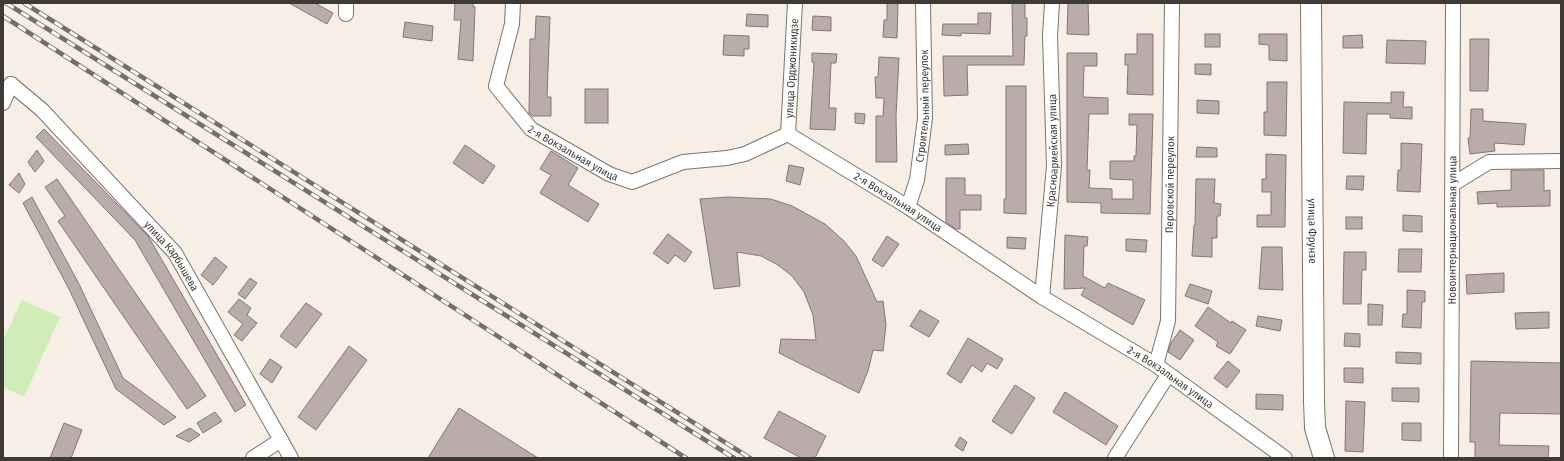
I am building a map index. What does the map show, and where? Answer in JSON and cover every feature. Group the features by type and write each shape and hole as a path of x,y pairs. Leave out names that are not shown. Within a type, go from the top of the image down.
{"street":[{"name":"2-я Вокзальная улица","path":"513,3 512,24 496,86 531,129 609,174 632,182 683,162 727,158 745,154 788,134 908,207 1042,297 1156,365 1285,458"},
{"name":"улица Орджоникидзе","path":"788,134 795,3"},
{"name":"Строительный переулок","path":"908,207 917,180 925,118 923,3"},
{"name":"Красноармейская улица","path":"1042,297 1054,166 1051,44 1052,3"},
{"name":"Перовской переулок","path":"1156,365 1168,321 1172,3"},
{"name":"улица Фрунзе","path":"1311,3 1314,401 1316,428 1324,458"},
{"name":"Новоинтернациональная улица","path":"1451,458 1454,184 1453,3"},
{"path":"3,103 7,83"},
{"name":"улица Карбышева","path":"7,83 42,110 175,253 291,458"},
{"path":"1454,184 1489,162 1561,161"},
{"path":"1115,458 1168,375"},
{"path":"253,458 281,440"}],"green space":[{"path":"22,300 60,317 24,397 3,387 3,340"}],"building":[{"path":"289,3 315,3 333,13 327,24"},
{"path":"455,3 473,3 473,7 475,7 473,61 458,59 461,20 454,20"},
{"path":"887,3 898,3 897,38 883,37 884,20 887,20"},
{"path":"1012,3 1025,3 1027,36 1025,36 1024,65 969,65 967,66 968,95 944,96 943,56 1013,56"},
{"path":"1068,3 1088,3 1089,35 1067,34"},
{"path":"978,13 991,13 990,34 961,33 961,36 942,35 943,24 978,24"},
{"path":"747,14 768,15 768,27 746,26"},
{"path":"536,16 550,17 547,97 551,97 551,116 532,116 529,113 530,39 535,39"},
{"path":"813,16 831,17 831,31 812,30"},
{"path":"405,22 433,26 432,41 403,37"},
{"path":"1137,34 1153,34 1153,95 1127,94 1128,65 1125,65 1125,54 1137,54"},
{"path":"1205,34 1220,34 1220,47 1205,47"},
{"path":"1259,34 1287,34 1287,61 1269,60 1269,45 1259,44"},
{"path":"724,35 749,36 749,49 744,49 744,56 723,55"},
{"path":"1362,35 1363,48 1343,48 1343,36"},
{"path":"1470,39 1489,39 1488,91 1470,91"},
{"path":"1387,40 1426,41 1425,64 1386,63"},
{"path":"812,53 837,54 836,63 831,63 829,108 836,108 835,130 810,129 814,63 812,62"},
{"path":"1067,53 1097,53 1097,66 1084,66 1083,97 1108,98 1108,114 1089,114 1087,170 1090,170 1089,188 1112,189 1112,199 1133,199 1133,180 1110,179 1110,161 1134,161 1134,156 1136,156 1137,125 1129,125 1129,114 1153,114 1150,214 1101,213 1101,203 1067,202"},
{"path":"879,57 899,58 896,116 897,162 876,162 876,116 883,116 884,98 876,98 875,77 878,77"},
{"path":"1195,64 1211,64 1211,75 1195,74"},
{"path":"1267,82 1287,82 1286,136 1264,135 1264,112 1267,112"},
{"path":"1006,86 1026,86 1026,214 1004,213 1004,199 1006,199"},
{"path":"585,89 608,89 608,123 585,123"},
{"path":"1391,92 1404,92 1403,107 1412,107 1412,119 1390,118 1390,114 1367,114 1366,154 1343,153 1344,102 1391,103"},
{"path":"1197,100 1219,101 1219,114 1197,113"},
{"path":"1471,109 1483,109 1483,121 1526,124 1524,145 1494,143 1495,151 1470,154 1468,138 1470,138"},
{"path":"855,113 865,114 864,124 855,123"},
{"path":"44,129 148,236 246,405 235,412 135,240 36,137"},
{"path":"1401,143 1422,144 1420,192 1397,191 1398,170 1401,170"},
{"path":"968,144 969,154 945,155 945,145"},
{"path":"465,145 495,166 483,184 453,163"},
{"path":"1197,147 1217,148 1217,157 1196,157"},
{"path":"37,150 44,161 35,172 28,162"},
{"path":"551,151 578,168 568,185 599,204 588,222 540,193 551,175 540,169"},
{"path":"1266,154 1286,155 1285,227 1257,227 1257,215 1271,215 1271,192 1262,192 1262,179 1266,179"},
{"path":"789,165 804,168 800,185 786,181"},
{"path":"1511,170 1544,170 1544,191 1550,190 1550,206 1497,207 1497,203 1478,204 1477,192 1511,190"},
{"path":"19,173 25,184 19,193 9,185"},
{"path":"1347,176 1364,176 1363,190 1346,189"},
{"path":"946,178 965,178 965,195 981,195 981,210 960,210 960,229 956,229 946,222"},
{"path":"57,179 206,396 187,409 58,221 65,216 45,187"},
{"path":"1196,179 1215,179 1214,203 1221,204 1220,216 1217,216 1217,238 1212,238 1212,257 1192,256 1195,225"},
{"path":"32,197 79,284 123,378 176,417 164,425 116,389 69,289 23,203"},
{"path":"728,197 771,199 792,206 825,224 844,241 856,256 877,302 883,301 886,325 883,351 873,350 868,371 859,393 779,353 781,339 816,340 813,315 804,292 792,276 778,265 761,256 737,252 740,286 714,289 700,199"},
{"path":"1403,215 1422,216 1422,232 1403,231"},
{"path":"1346,217 1362,217 1362,229 1346,229"},
{"path":"668,234 692,252 685,262 675,255 668,264 653,253"},
{"path":"1065,235 1088,237 1087,246 1084,246 1083,276 1105,288 1108,283 1145,300 1133,325 1081,295 1085,288 1064,289"},
{"path":"887,236 899,244 883,267 872,260"},
{"path":"1007,237 1026,238 1025,249 1007,248"},
{"path":"1126,239 1147,240 1146,252 1126,251"},
{"path":"1262,247 1282,247 1283,290 1259,289"},
{"path":"1399,249 1422,249 1421,272 1398,272"},
{"path":"1344,252 1366,252 1366,270 1362,270 1361,304 1343,304"},
{"path":"215,257 227,267 213,285 201,275"},
{"path":"1504,273 1504,292 1467,294 1466,275"},
{"path":"250,278 257,283 245,299 238,294"},
{"path":"1190,284 1212,291 1208,304 1185,296"},
{"path":"1407,290 1425,291 1425,302 1422,302 1421,328 1402,327 1403,314 1407,314"},
{"path":"239,299 251,308 247,315 257,323 242,341 234,335 243,324 228,312"},
{"path":"306,303 322,314 296,348 280,336"},
{"path":"1368,304 1383,305 1382,325 1368,325"},
{"path":"1208,307 1231,323 1232,321 1246,330 1230,354 1216,346 1218,342 1195,326"},
{"path":"920,310 939,321 929,337 910,326"},
{"path":"1549,312 1549,328 1516,329 1515,313"},
{"path":"1258,316 1282,320 1280,331 1256,326"},
{"path":"1180,330 1194,340 1180,360 1168,352 1171,343"},
{"path":"1345,333 1360,334 1360,347 1344,346"},
{"path":"968,338 1003,359 997,369 987,363 982,372 972,365 961,383 947,374"},
{"path":"349,346 367,360 316,430 298,417"},
{"path":"1396,352 1421,353 1421,364 1396,363"},
{"path":"270,359 282,367 272,383 260,374"},
{"path":"1228,361 1240,371 1227,388 1214,378"},
{"path":"1471,361 1561,363 1561,414 1500,413 1499,445 1549,446 1548,458 1475,458 1475,442 1470,442"},
{"path":"1344,368 1363,368 1363,383 1344,382"},
{"path":"1015,385 1035,398 1012,434 992,421"},
{"path":"1392,388 1419,388 1419,402 1392,401"},
{"path":"1065,392 1118,426 1106,445 1053,412"},
{"path":"1256,394 1283,395 1283,410 1256,409"},
{"path":"1346,401 1365,402 1363,452 1345,451"},
{"path":"459,408 538,458 428,458"},
{"path":"779,411 826,436 815,458 801,458 764,438"},
{"path":"215,412 222,421 203,433 197,423"},
{"path":"64,423 82,430 71,458 50,458"},
{"path":"1402,423 1421,423 1421,441 1402,440"},
{"path":"190,428 200,435 189,442 176,436"},
{"path":"960,437 967,442 963,451 955,446"}],"railway":[{"path":"6,3 734,458"},
{"path":"24,3 750,458"},
{"path":"3,16 686,458"}]}
